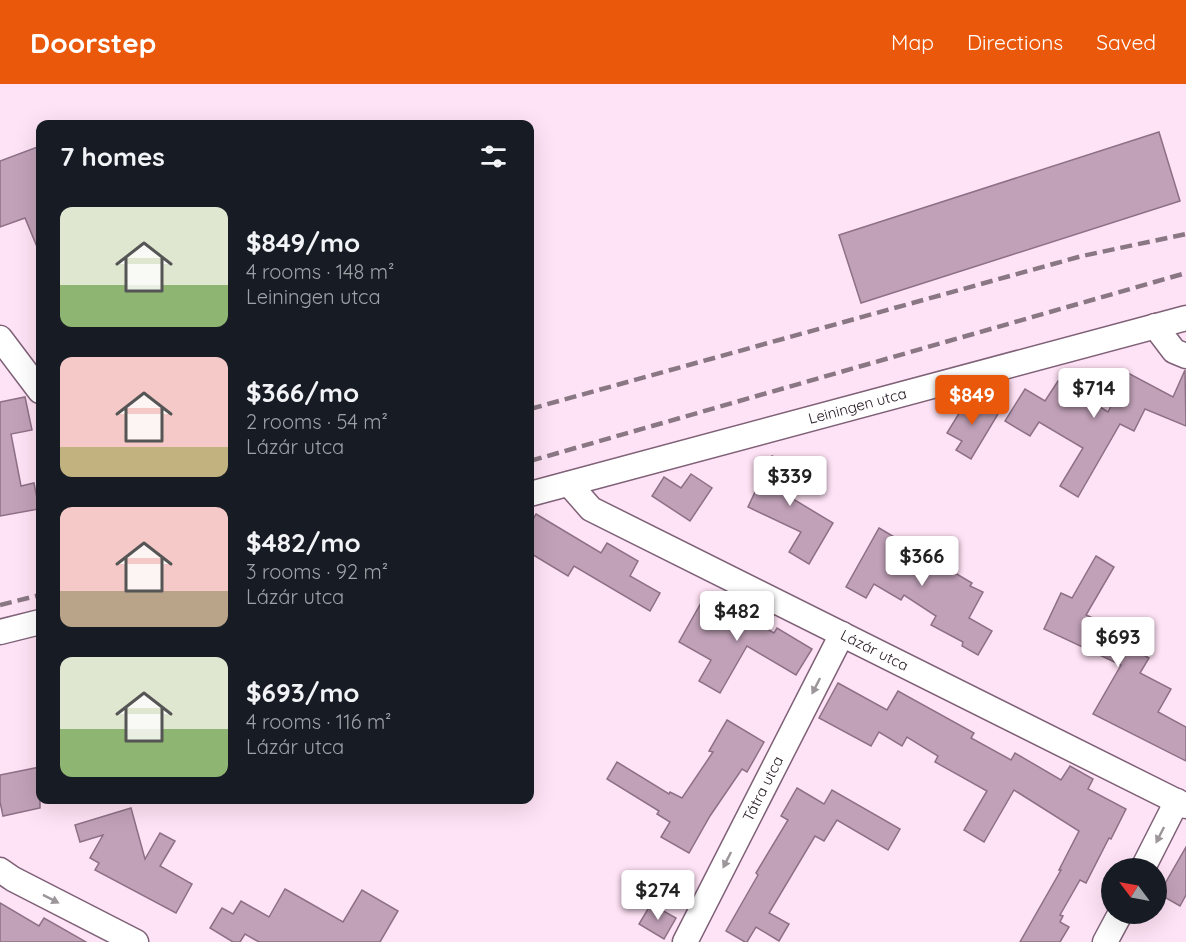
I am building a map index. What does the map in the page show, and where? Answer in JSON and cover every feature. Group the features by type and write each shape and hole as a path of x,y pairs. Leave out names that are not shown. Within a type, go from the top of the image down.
{"street":[{"name":"Leiningen utca","path":"534,493 1186,318"},
{"path":"1155,326 1174,351 1186,357"},
{"path":"0,338 36,386"},
{"name":"Lázár utca","path":"568,484 591,509 1182,803"},
{"path":"0,632 36,623"},
{"name":"Tátra utca","path":"685,942 842,634"},
{"path":"1149,858 1182,803"},
{"path":"0,870 13,879 136,942"},
{"path":"1105,942 1115,924"}],"building":[{"path":"1159,132 1180,201 861,303 839,235"},
{"path":"36,148 36,244 25,218 0,227 0,161"},
{"path":"1185,370 1186,426 1145,409 1134,431 1120,424 1078,497 1060,486 1083,448 1039,422 1030,436 1005,421 1025,389 1045,401 1058,381 1108,412 1128,373 1173,397"},
{"path":"25,397 32,430 11,434 21,486 34,483 36,510 0,516 0,402"},
{"path":"969,397 998,414 971,459 956,450 962,441 947,433"},
{"path":"772,456 806,472 793,499 833,523 809,564 789,552 801,532 748,507"},
{"path":"691,474 712,488 690,521 652,496 664,477 681,488"},
{"path":"536,514 601,553 607,543 638,561 630,576 660,593 650,611 574,566 568,576 534,555 534,517"},
{"path":"879,528 972,583 970,586 983,592 969,618 992,631 978,655 962,646 963,642 931,625 936,616 904,595 901,600 874,584 866,598 846,587"},
{"path":"1096,556 1114,567 1086,615 1120,630 1116,639 1149,658 1140,673 1171,689 1158,712 1186,727 1186,761 1093,714 1121,665 1044,629 1061,593 1072,598"},
{"path":"706,594 774,633 777,628 812,649 796,675 747,646 720,693 699,681 711,660 679,642"},
{"path":"838,683 887,710 898,691 974,733 971,738 1011,760 1015,753 1061,780 1070,766 1093,779 1088,789 1126,809 1086,883 1080,880 1060,915 1063,916 1060,922 1069,927 1060,942 1020,942 1061,870 1059,870 1079,831 1014,790 984,842 964,830 987,791 935,762 938,756 907,737 902,746 879,732 871,746 819,718"},
{"path":"727,720 764,742 747,772 742,769 710,816 689,853 661,837 670,822 657,814 659,811 607,779 617,762 669,794 670,792 682,798 713,752 709,751"},
{"path":"36,768 36,804 40,804 40,808 3,816 0,802 0,775"},
{"path":"797,788 824,804 832,790 900,829 888,850 837,820 824,841 815,836 769,913 789,924 779,941 756,927 745,942 726,931 758,875 756,873 788,820 781,816"},
{"path":"131,808 145,859 160,833 175,841 160,866 192,884 176,913 95,870 99,863 90,858 103,835 80,842 75,825"},
{"path":"1186,847 1186,895 1180,906 1167,899 1167,880"},
{"path":"285,889 343,922 362,890 398,911 380,942 259,942 245,934 240,942 233,942 210,928 222,908 233,914 241,901 269,917"},
{"path":"0,903 39,926 44,918 86,942 0,942"},
{"path":"651,904 676,918 664,939 639,924"}],"railway":[{"path":"534,408 1082,256 1186,234"},
{"path":"534,460 1186,273"},
{"path":"0,605 36,596"}]}
